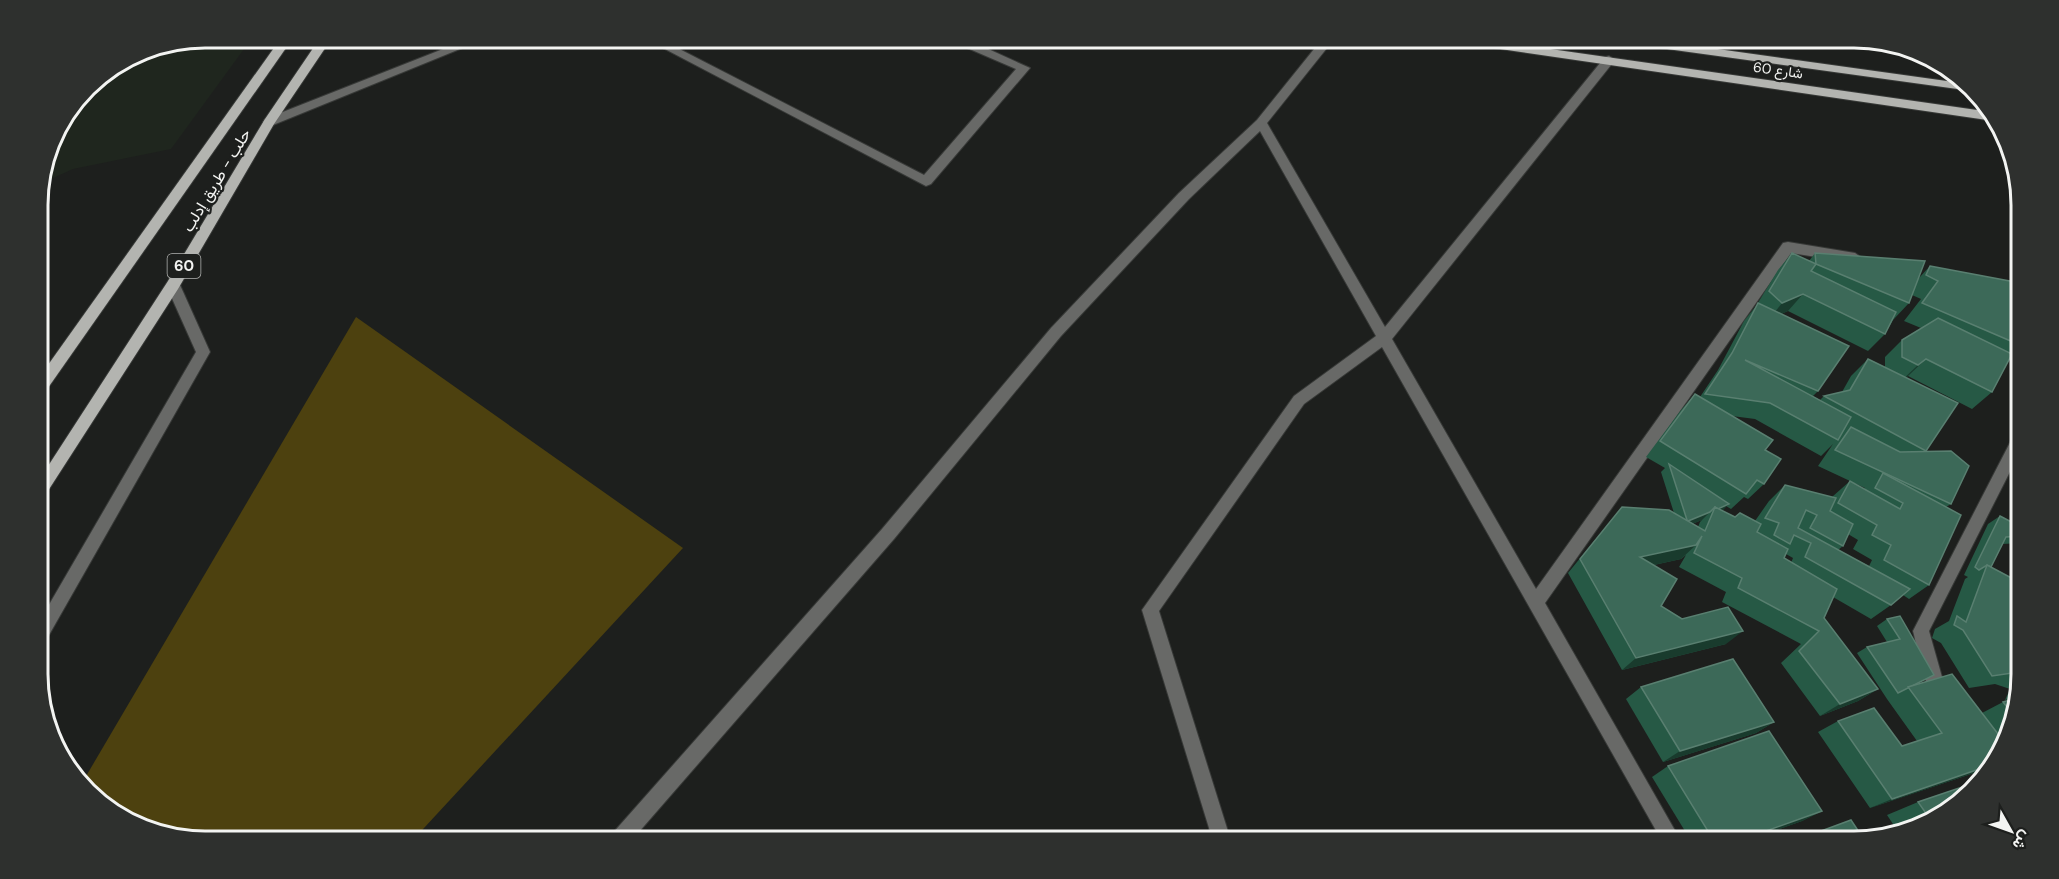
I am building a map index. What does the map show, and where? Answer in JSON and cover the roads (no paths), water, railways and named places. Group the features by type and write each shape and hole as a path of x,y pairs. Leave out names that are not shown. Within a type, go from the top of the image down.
{"main road":[{"name":"حلب - طريق إدلب","path":"48,377 280,48"},
{"name":"حلب - طريق إدلب","path":"48,478 173,285 269,122 319,48"},
{"name":"شارع 60","path":"1523,48 1983,116"},
{"name":"شارع 60","path":"1686,48 1957,86"}],"street":[{"path":"269,122 456,48"},
{"path":"669,48 926,181 1024,68 978,48"},
{"path":"629,831 888,534 1056,332 1184,196 1262,123 1321,48"},
{"path":"1219,831 1150,610 1299,399 1384,336 1609,60"},
{"path":"1262,123 1666,831"},
{"path":"1537,601 1788,247 1870,261"},
{"path":"48,621 203,351 173,285"},
{"path":"1954,706 1935,681 1921,631 1985,519 2011,458"}]}
